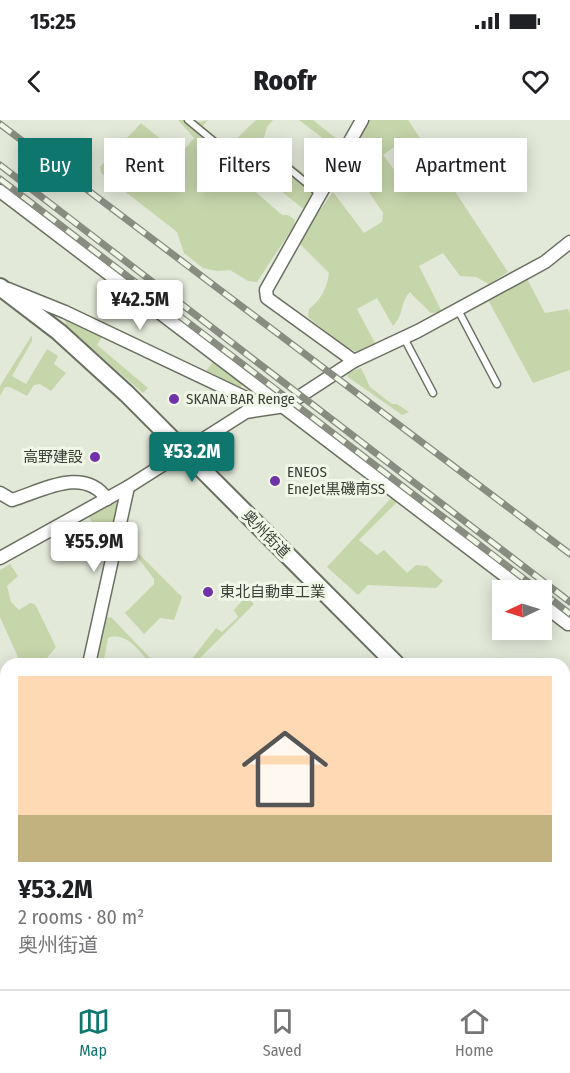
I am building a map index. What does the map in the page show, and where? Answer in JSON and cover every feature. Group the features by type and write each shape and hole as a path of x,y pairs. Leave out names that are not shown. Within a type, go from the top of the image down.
{"main road":[{"name":"奥州街道","path":"0,287 59,332 185,451 390,658"}],"street":[{"path":"354,361 267,298 266,290 362,120"},
{"path":"0,192 285,406 511,580"},
{"path":"0,558 128,487 246,412 266,407 285,406 354,361 405,338 545,262 570,242"},
{"path":"0,287 65,312 266,407"},
{"path":"0,493 6,502 76,481 94,484 107,499"},
{"path":"90,658 128,487"},
{"path":"552,612 568,624"}],"lane":[{"path":"188,120 234,158 245,159 261,148 265,149 321,195"},
{"path":"458,310 497,384"},
{"path":"405,338 433,393"}],"green space":[{"path":"178,120 184,120 200,133 190,120 199,122 208,120 203,126 217,138 197,138 197,192 256,192 282,215 288,215 295,220 294,226 257,282 248,281 230,270 217,271 203,268 184,253 177,232 125,192 185,192 185,149 194,138"},
{"path":"256,120 273,120 267,127 264,138 237,138"},
{"path":"299,120 313,120 336,138 323,138"},
{"path":"369,120 408,120 420,138 394,138 394,147 383,155 394,169 394,192 455,192 508,272 489,284 476,277 460,276 443,253 419,266 442,312 430,313 410,292 393,326 377,298 357,309 375,343 357,352 346,347 308,317 309,309 325,289 329,273 301,245 302,235 333,192 364,233 382,222 383,213 369,192 382,192 382,138 360,138"},
{"path":"141,123 159,138 127,138"},
{"path":"104,163 104,175 101,173 100,167"},
{"path":"292,164 304,174 304,177 292,167"},
{"path":"292,175 304,185 304,192 313,193 307,207 302,208 282,192 292,192"},
{"path":"527,279 545,313 568,309 570,313 570,370 533,383 487,298"},
{"path":"64,318 102,337 97,345 148,388 143,393 67,327"},
{"path":"32,335 32,341 12,376 26,384 47,349 58,356 54,364 66,373 51,391 40,384 34,385 27,396 10,387 5,387 0,396 0,386"},
{"path":"215,359 238,376 242,385 240,390 206,371"},
{"path":"361,368 370,387 392,404 397,404 409,412 402,415 348,377 348,373"},
{"path":"393,496 398,501 359,540 377,555 384,550 407,573 416,565 427,566 443,581 436,588 368,585 358,595 327,567"},
{"path":"116,502 119,507 107,557 103,559 100,551 104,549 104,541 89,517"},
{"path":"123,538 182,597 174,620 160,618 144,634 125,613 154,584 154,579 135,554 128,555 121,548"},
{"path":"10,564 18,576 7,586 11,602 19,610 30,603 35,604 56,647 47,658 18,658 0,617 0,570"},
{"path":"246,596 254,604 200,658 193,658 216,628 222,632 238,617 234,610"},
{"path":"103,616 112,618 150,658 145,658 127,640 115,637 108,638 104,658 94,658"}],"railway":[{"path":"0,124 570,554"},
{"path":"0,165 570,602"},
{"path":"0,179 526,580"},
{"path":"552,600 570,614"}],"place":[{"name":"SKANA BAR Renge","path":"174,399"},
{"name":"高野建設","path":"95,457"},
{"name":"ENEOS EneJet黒磯南SS","path":"275,481"},
{"name":"東北自動車工業","path":"208,592"}]}
